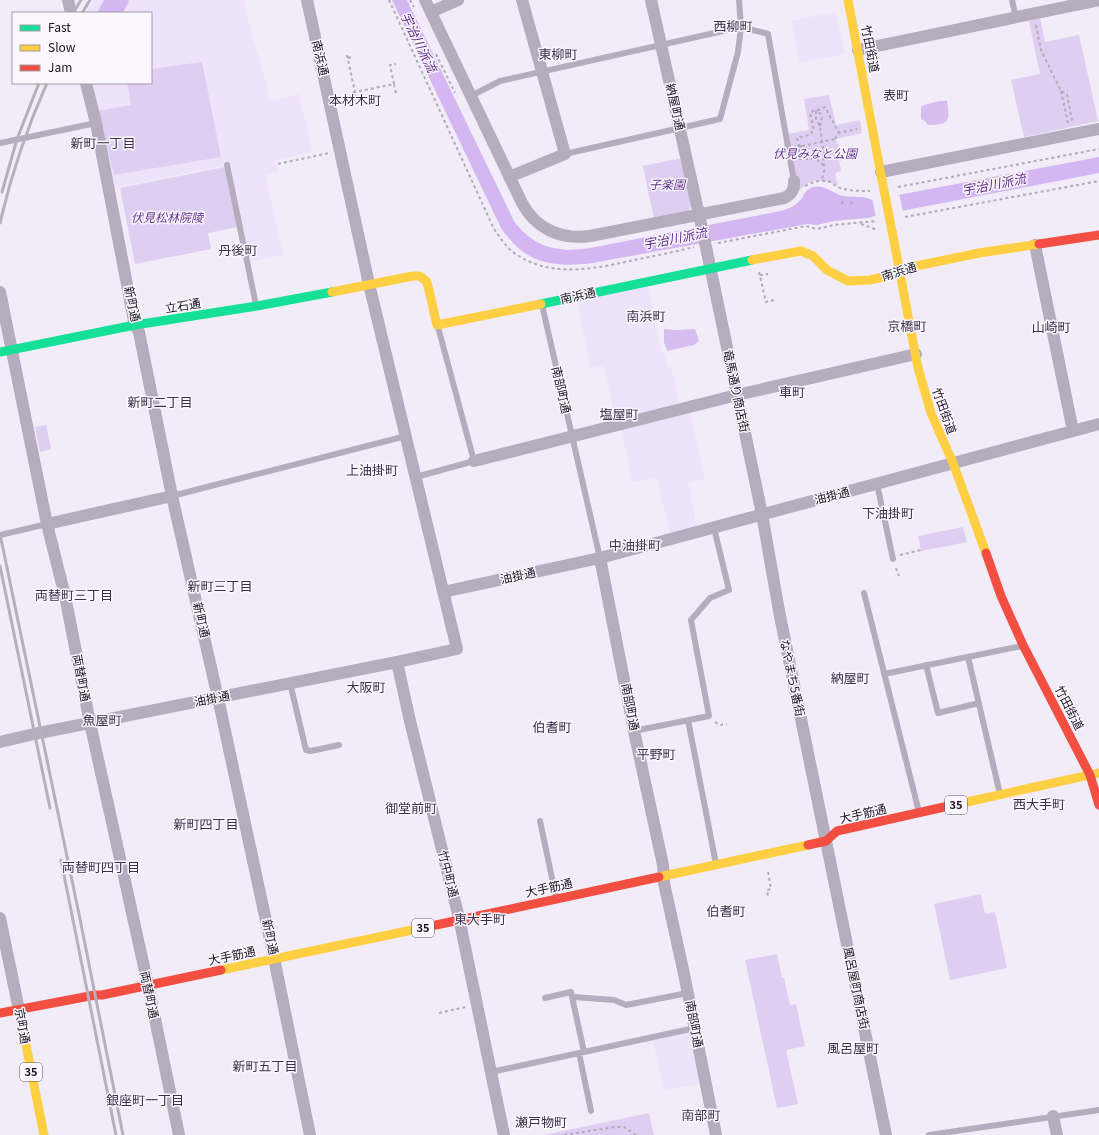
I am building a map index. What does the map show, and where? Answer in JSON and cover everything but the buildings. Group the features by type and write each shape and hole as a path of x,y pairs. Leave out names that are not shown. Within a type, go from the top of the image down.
{"main road":[{"name":"竹田街道","path":"848,0 921,381 929,407 938,432 953,463 1001,596 1023,645 1094,774 1099,805"},
{"name":"南浜通","path":"437,325 800,251 812,256 827,270 848,281 870,280 891,275 911,267 979,253 1099,235"},
{"path":"369,284 413,276 423,278 427,282 437,325"},
{"name":"立石通","path":"0,352 135,325 257,306 369,284"},
{"name":"大手筋通","path":"0,1013 148,986 826,841 837,831 1094,774"},
{"name":"京町通","path":"19,1010 44,1135"}],"street":[{"path":"68,0 71,12"},
{"name":"南浜通","path":"307,0 369,284 443,592"},
{"path":"425,0 525,209 532,218 546,229 556,234 578,237 590,236 699,216 784,198 792,193 794,181"},
{"path":"431,12 456,0"},
{"path":"509,177 565,154 522,0"},
{"name":"納屋町通","path":"651,0 711,269"},
{"path":"858,50 1099,0"},
{"name":"新町通","path":"86,84 96,123 135,325 139,332 172,496 218,698 310,1135"},
{"path":"882,176 1071,129 1099,129"},
{"path":"1035,245 1073,431"},
{"name":"竜馬通り商店街","path":"711,269 762,514"},
{"name":"両替町通","path":"0,292 47,524 65,596 90,723 148,986 178,1135"},
{"path":"474,461 737,394 916,354"},
{"name":"油掛通","path":"0,742 457,649 443,592 600,558 1099,424"},
{"path":"47,524 172,496"},
{"name":"なやまち5番街","path":"762,514 779,611 826,841"},
{"name":"南部町通","path":"600,558 634,731 663,864 663,876 716,1135"},
{"name":"竹中町通","path":"397,662 459,920 504,1135"},
{"name":"風呂屋町商店街","path":"826,841 886,1135"},
{"name":"京町通","path":"0,918 19,1010"},
{"path":"1054,1116 1057,1135"}],"lane":[{"path":"565,154 720,119 736,60 740,27 739,0"},
{"path":"1012,0 1016,18"},
{"path":"471,96 500,81 740,27 768,34 794,181"},
{"path":"0,143 96,123"},
{"path":"227,165 257,306"},
{"name":"南部町通","path":"542,304 600,558"},
{"path":"416,477 474,461 437,325"},
{"path":"172,496 406,436"},
{"path":"877,484 893,557"},
{"path":"0,535 47,524"},
{"path":"634,731 709,716 691,620 710,598 729,590 714,528"},
{"path":"864,593 920,813"},
{"path":"884,674 1023,645"},
{"path":"968,657 1000,795"},
{"path":"926,665 938,713 979,703"},
{"path":"290,683 306,750 311,751 339,745"},
{"path":"688,720 716,865"},
{"path":"540,821 556,898"},
{"path":"545,998 571,992 591,1111"},
{"path":"573,998 614,1000 626,1005 688,993"},
{"path":"491,1072 695,1028"},
{"path":"929,1135 1099,1110"}],"path":[{"path":"389,0 494,229 512,251 520,257 540,266 568,270 601,267 694,247"},
{"path":"1034,14 1041,50 1062,90 1071,129"},
{"path":"352,57 347,56 357,102"},
{"path":"396,64 390,65 396,94"},
{"path":"354,93 394,84"},
{"path":"1062,90 1067,94 1071,129"},
{"path":"823,166 817,159 800,159 797,138 809,135 814,130 810,113 825,107 839,133"},
{"path":"816,111 816,119 820,126"},
{"path":"816,111 821,114 822,118 820,126 823,148 822,180"},
{"path":"799,147 835,139 839,133 872,126"},
{"path":"892,188 1099,149"},
{"path":"278,164 340,150"},
{"path":"903,217 1099,182"},
{"path":"837,187 850,190 877,190"},
{"path":"842,204 843,200"},
{"path":"716,243 806,226 817,229 834,225 881,220"},
{"path":"860,223 878,230"},
{"path":"756,259 766,302 774,300"},
{"path":"760,276 768,274"},
{"path":"893,557 921,550"},
{"path":"768,872 772,890 767,890 768,896"},
{"path":"439,1013 477,1005"},
{"path":"564,1135 615,1127 624,1127 636,1135"}],"shaded area":[{"path":"94,0 244,0 249,24 266,83 269,101 299,94 312,152 275,161 278,172 265,175 283,255 248,262 227,165 113,188 92,84 152,84 152,12 87,12"},
{"path":"836,12 845,54 800,63 791,21"},
{"path":"939,101 947,101 947,120 941,124 928,125 921,119 921,106"},
{"path":"648,286 662,354 665,353 668,368 671,367 680,406 616,420 604,366 591,368 577,301"},
{"path":"664,329 695,329 699,341 694,345 667,351 664,342"},
{"path":"690,412 705,479 688,483 697,528 670,534 657,477 632,482 621,427"},
{"path":"690,1032 701,1083 664,1091 653,1040"}],"green space":[{"path":"1040,18 1045,42 1079,35 1098,121 1024,137 1011,80 1040,74 1029,21"},
{"path":"202,62 221,157 114,175 98,111 131,105 127,84 152,84 152,69"},
{"name":"伏見みなと公園","path":"829,95 836,125 860,120 862,133 836,139 843,160 839,161 841,171 835,173 838,186 827,181 815,181 805,185 797,194 787,134 809,130 804,99"},
{"name":"子楽園","path":"682,158 692,204 688,212 654,219 643,166"},
{"name":"伏見松林院陵","path":"225,167 238,227 208,233 211,249 135,264 120,188"},
{"path":"46,425 51,449 40,452 35,427"},
{"path":"963,527 967,542 921,551 918,536"},
{"path":"981,894 985,914 995,912 1007,968 950,980 934,904"},
{"path":"777,954 790,1005 796,1004 805,1046 786,1050 798,1104 777,1108 745,960"},
{"path":"649,1113 654,1135 544,1135"}],"water":[{"path":"104,0 129,1 124,12 98,12"},
{"name":"宇治川派流","path":"392,0 407,0 514,221 522,230 538,243 557,249 567,250 590,248 781,211 795,205 800,201 806,191 818,186 840,195 872,200 1099,157 1099,173 868,218 834,221 817,225 807,224 592,263 564,265 552,263 530,256 510,240 501,228"}],"pier":[{"path":"899,192 903,213 876,218 872,198"}],"railway":[{"path":"74,12 81,0"},
{"path":"83,12 90,0"},
{"path":"2,192 17,139 39,84"},
{"path":"0,223 20,152 47,84"},
{"path":"0,534 123,1135"},
{"path":"0,566 50,808"},
{"path":"61,860 116,1135"}],"traffic: fast":[{"path":"541,304 752,260"},
{"path":"0,352 135,325 257,306 332,292"}],"traffic: slow":[{"path":"848,0 882,180"},
{"path":"882,180 892,231"},
{"path":"892,231 918,368 931,413 953,463 986,553"},
{"path":"752,260 801,251 813,256 827,270 848,281 870,280 891,275 911,267 979,253 1039,244"},
{"path":"332,292 413,276 420,276 427,282 437,325 541,304"},
{"path":"953,805 1099,773"},
{"path":"659,877 808,845"},
{"path":"221,970 436,925"},
{"path":"19,1010 44,1135"}],"traffic: jam":[{"path":"1039,244 1099,235"},
{"path":"986,553 1001,596 1023,645 1090,775 1099,805"},
{"path":"808,845 826,841 837,831 953,805"},
{"path":"436,925 659,877"},
{"path":"0,1013 95,995 102,995 221,970"}],"district":[{"name":"西柳町","path":"733,26"},
{"name":"東柳町","path":"558,54"},
{"name":"表町","path":"896,95"},
{"name":"本材木町","path":"355,100"},
{"name":"新町一丁目","path":"103,143"},
{"name":"丹後町","path":"238,250"},
{"name":"南浜町","path":"646,316"},
{"name":"京橋町","path":"907,326"},
{"name":"山崎町","path":"1051,327"},
{"name":"車町","path":"792,392"},
{"name":"新町二丁目","path":"160,402"},
{"name":"塩屋町","path":"619,414"},
{"name":"上油掛町","path":"372,470"},
{"name":"下油掛町","path":"888,513"},
{"name":"中油掛町","path":"635,545"},
{"name":"新町三丁目","path":"220,586"},
{"name":"両替町三丁目","path":"74,595"},
{"name":"納屋町","path":"850,678"},
{"name":"大阪町","path":"366,687"},
{"name":"魚屋町","path":"102,720"},
{"name":"伯耆町","path":"552,727"},
{"name":"平野町","path":"656,754"},
{"name":"西大手町","path":"1039,804"},
{"name":"御堂前町","path":"411,808"},
{"name":"新町四丁目","path":"206,824"},
{"name":"両替町四丁目","path":"101,867"},
{"name":"伯耆町","path":"726,911"},
{"name":"東大手町","path":"480,919"},
{"name":"風呂屋町","path":"853,1048"},
{"name":"新町五丁目","path":"265,1066"},
{"name":"銀座町一丁目","path":"145,1100"},
{"name":"南部町","path":"701,1115"},
{"name":"瀬戸物町","path":"541,1122"}]}
